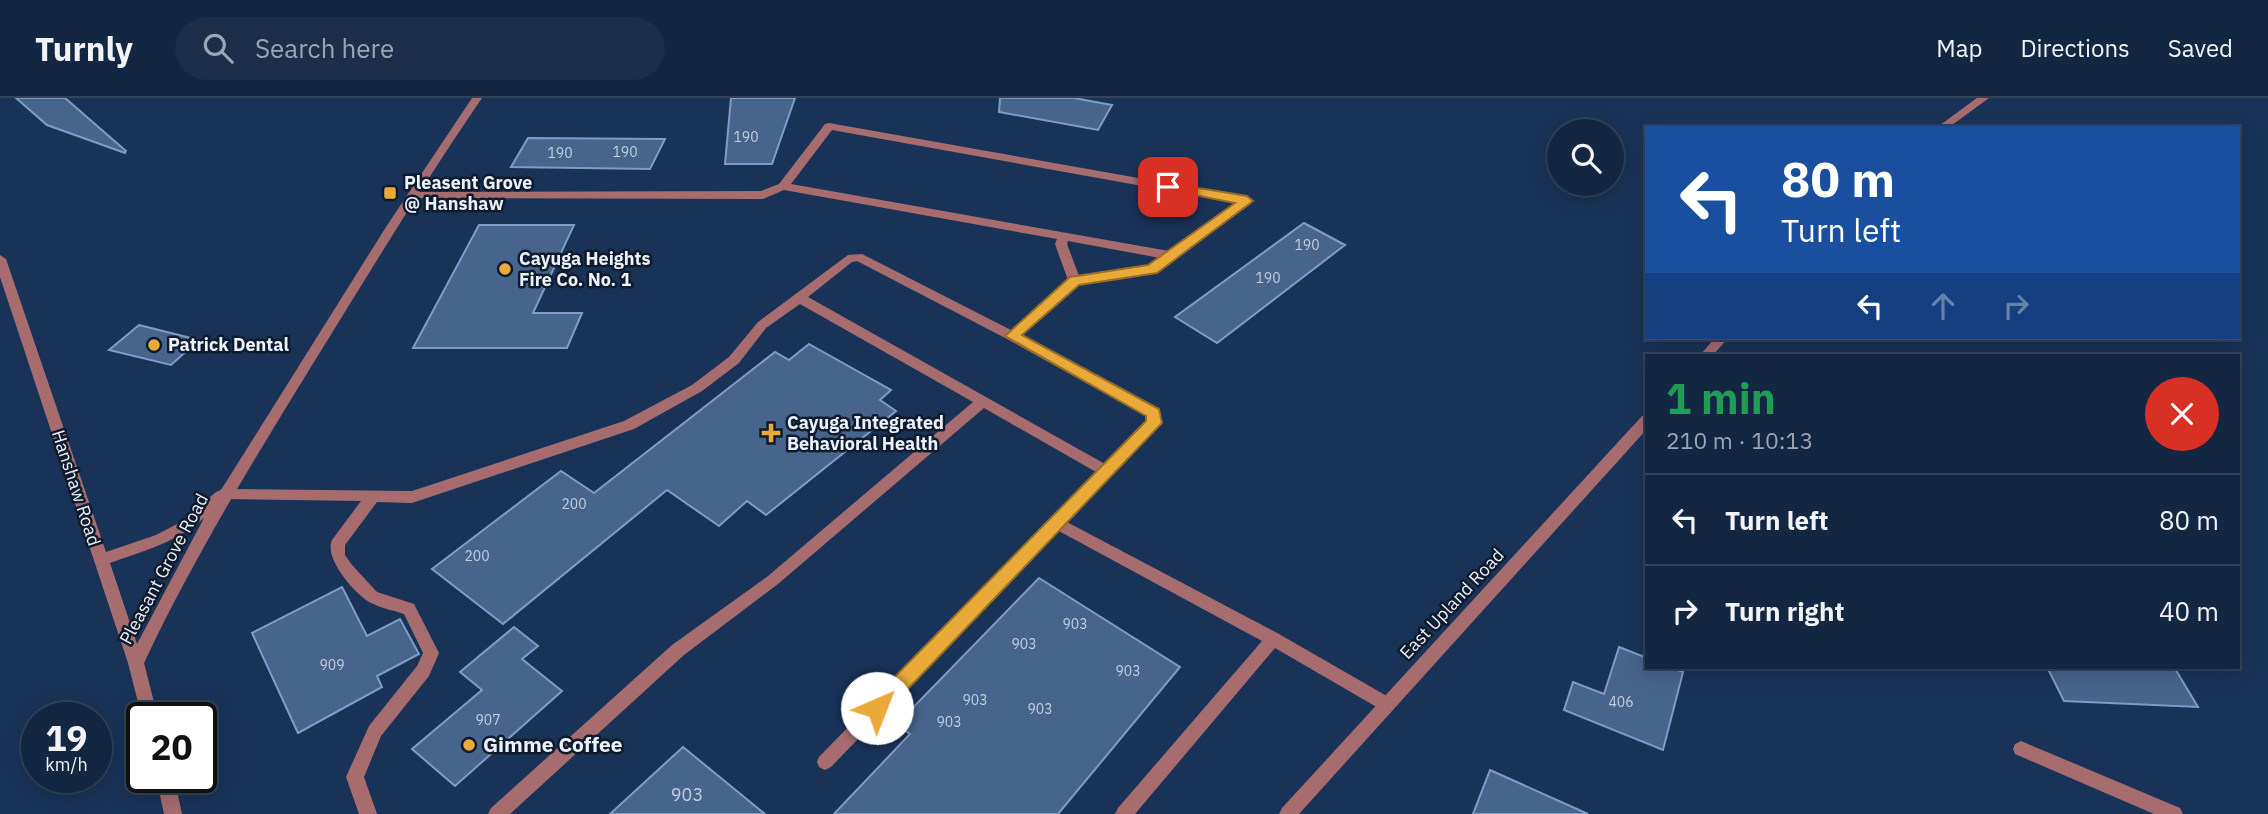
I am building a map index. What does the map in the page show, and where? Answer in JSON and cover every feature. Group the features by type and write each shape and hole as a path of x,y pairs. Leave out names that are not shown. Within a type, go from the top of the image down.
{"street":[{"name":"Pleasant Grove Road","path":"136,663 154,623 226,493 477,98"},
{"path":"1944,126 1984,98"},
{"path":"414,194 763,195 783,186 829,126 1247,201 1152,269 1075,281 1012,336"},
{"path":"783,186 1173,256"},
{"path":"1065,235 1061,244 1075,281"},
{"path":"226,493 412,497 629,425 697,388 734,360 762,325 848,259 858,257 1012,336 1153,413 1154,423 825,762"},
{"name":"Hanshaw Road","path":"0,259 136,663 146,702"},
{"path":"799,298 1106,471"},
{"path":"1707,354 1721,340"},
{"path":"497,814 678,650 773,580 982,402"},
{"name":"East Upland Road","path":"1288,814 1645,422"},
{"name":"Pleasant Grove Road","path":"100,560 139,548 173,533 226,493"},
{"path":"368,814 355,778 375,731 424,671 431,653 409,609 372,596 338,556 337,544 373,497"},
{"path":"1055,522 1273,639 1386,704"},
{"path":"1124,814 1273,639"},
{"path":"2021,749 2174,814"},
{"path":"168,793 173,814"}],"building":[{"path":"16,98 65,98 126,151 125,153 47,125"},
{"path":"731,98 795,98 772,164 725,164"},
{"path":"1000,98 1074,98 1112,105 1098,130 999,112"},
{"path":"528,138 665,139 650,169 511,167"},
{"path":"1304,223 1345,245 1217,343 1175,317"},
{"name":"Cayuga Heights Fire Co. No. 1","path":"479,225 574,225 533,313 582,313 567,348 413,348"},
{"name":"Patrick Dental","path":"139,325 199,340 171,365 109,350"},
{"path":"809,344 891,390 880,400 896,411 766,515 747,501 719,526 667,490 503,624 432,569 561,471 594,493 775,352 789,360"},
{"path":"1039,578 1180,667 1058,814 834,814 910,734 896,725"},
{"path":"342,587 367,636 400,619 419,654 377,676 382,687 298,733 252,633"},
{"path":"514,627 538,646 522,659 562,691 455,786 412,749 482,690 460,672"},
{"path":"1619,647 1645,657 1645,669 1675,669 1683,672 1663,750 1564,710 1573,682 1604,694"},
{"path":"2048,669 2175,669 2198,707 2064,701"},
{"path":"683,747 765,814 610,814"},
{"path":"1490,770 1588,814 1473,814"}],"place":[{"name":"Pleasent Grove @ Hanshaw","path":"390,193"},
{"name":"Cayuga Heights Fire Co. No. 1","path":"505,269"},
{"name":"Patrick Dental","path":"154,345"},
{"name":"Cayuga Integrated Behavioral Health","path":"771,433"},
{"name":"Gimme Coffee","path":"469,745"}],"route":[{"path":"877,708 1154,423 1153,413 1012,336 1075,281 1152,269 1247,201 1168,187"}]}
